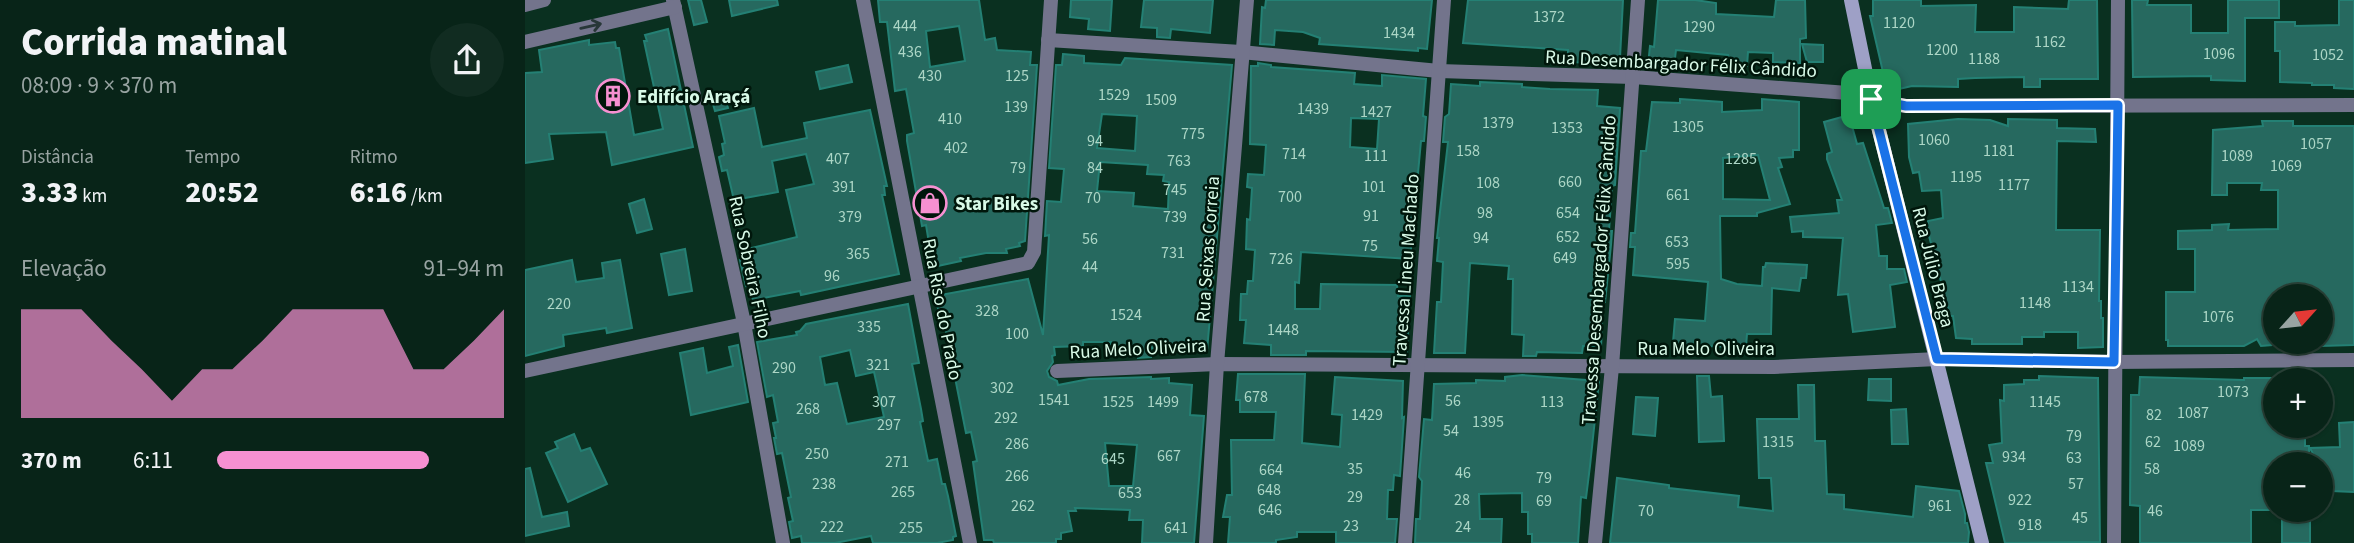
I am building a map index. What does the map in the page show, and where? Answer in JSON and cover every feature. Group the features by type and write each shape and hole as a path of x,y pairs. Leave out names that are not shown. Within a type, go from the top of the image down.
{"street":[{"path":"525,5 544,0"},
{"name":"Rua Riso do Prado","path":"863,0 970,543"},
{"path":"525,371 1030,261 1034,251 1051,0"},
{"name":"Rua Seixas Correia","path":"1206,543 1217,364 1247,0"},
{"name":"Travessa Lineu Machado","path":"1405,543 1444,0"},
{"name":"Travessa Desembargador Félix Cândido","path":"1595,543 1612,367 1638,0"},
{"name":"Rua Júlio Braga","path":"1851,0 1871,99 1982,543"},
{"path":"2113,543 2118,0"},
{"path":"525,42 674,3"},
{"name":"Rua Sobreira Filho","path":"674,3 744,323 783,543"},
{"name":"Rua Desembargador Félix Cândido","path":"1048,40 1241,52 1439,71 1633,77 1848,93 1906,106 2354,105"},
{"name":"Rua Melo Oliveira","path":"1057,371 1217,364 1774,367 1937,359 2114,362 2354,360"}],"building":[{"path":"688,0 701,0 707,22 694,25"},
{"path":"729,0 777,0 778,5 732,16"},
{"path":"878,0 979,0 985,40 995,38 997,50 1031,52 1030,65 1037,65 1025,241 1019,243 1020,246 1006,249 1007,253 986,253 933,267 926,225 922,226 907,141 907,135 914,133 906,89 895,91 887,22 880,22","holes":["959,26 965,61 930,67 926,31"]},
{"path":"1071,0 1112,0 1110,31 1088,29 1089,19 1070,17"},
{"path":"1144,0 1213,0 1210,33 1171,29 1170,38 1157,37 1157,28 1141,27"},
{"path":"1266,0 1432,0 1427,49 1418,48 1418,51 1319,44 1320,38 1303,32 1275,30 1274,45 1260,44 1262,7 1265,8"},
{"path":"1468,0 1623,0 1620,58 1596,57 1596,63 1568,62 1568,50 1463,43"},
{"path":"1658,0 1716,3 1716,14 1774,17 1776,0 1805,0 1806,38 1800,39 1800,63 1773,62 1773,53 1748,52 1747,66 1727,65 1728,55 1676,50 1674,67 1648,65 1650,46 1654,47"},
{"path":"1873,0 1921,0 1921,6 1976,5 1975,32 2014,32 2014,7 2068,9 2069,0 2097,0 2098,79 2040,79 2040,87 2024,87 2024,77 1975,78 1958,79 1958,87 1912,86 1890,91 1888,84 1886,85 1870,16 1873,16"},
{"path":"2132,0 2148,0 2147,5 2191,5 2191,33 2228,33 2228,0 2279,0 2279,18 2245,18 2245,81 2211,80 2211,76 2133,77"},
{"path":"2339,0 2354,0 2354,89 2280,82 2280,51 2275,51 2275,22 2295,22 2295,26 2339,25"},
{"path":"668,29 693,147 612,165 606,132 549,134 553,159 525,163 525,73 542,72 539,50 589,40 589,45 615,42 616,48 619,48 634,135 663,129 644,41 647,41 645,35"},
{"path":"1802,44 1823,45 1823,62 1807,62"},
{"path":"1063,54 1084,56 1084,63 1121,65 1125,58 1232,65 1207,351 1151,348 1151,357 1138,358 1139,346 1083,342 1083,346 1054,347 1053,362 1047,371 1049,377 1057,381 1058,385 1089,379 1151,377 1169,378 1169,383 1192,385 1190,415 1204,416 1194,543 1142,543 1143,520 1129,520 1130,510 1075,508 1076,511 1068,511 1072,531 1061,533 1061,539 1056,539 1056,543 994,543 993,540 984,540 973,462 977,461 971,432 966,433 943,317 940,317 935,296 1028,279 1043,335 1049,235 1045,236 1047,201 1061,202 1064,169 1049,168 1056,65 1062,65","holes":["1102,114 1137,116 1135,151 1097,148","1100,162 1148,165 1147,174 1164,175 1163,181 1169,182 1168,209 1133,206 1134,193 1097,191","1105,443 1137,445 1133,486 1109,486"]},
{"path":"1258,63 1271,67 1355,73 1354,84 1382,86 1382,75 1426,79 1424,141 1421,141 1410,259 1301,252 1299,283 1295,282 1295,309 1320,309 1321,284 1397,285 1398,296 1410,296 1407,352 1306,351 1306,355 1271,355 1271,345 1244,343 1246,320 1240,320 1241,294 1247,294 1248,281 1253,281 1255,250 1246,249 1252,188 1247,187 1248,174 1264,175 1266,145 1250,144 1251,66 1258,66","holes":["1351,118 1379,119 1377,149 1350,147"]},
{"path":"848,65 852,82 820,89 816,72"},
{"path":"1480,82 1522,84 1522,87 1550,89 1598,90 1597,106 1620,108 1601,347 1583,346 1582,353 1537,352 1536,356 1523,356 1524,335 1512,334 1513,279 1508,279 1509,266 1470,263 1465,353 1434,353 1443,262 1437,261 1437,238 1448,142 1443,142 1445,117 1449,114 1451,84 1480,86"},
{"path":"724,94 728,108 715,111 711,97"},
{"path":"1680,99 1722,102 1722,112 1762,110 1762,99 1799,102 1799,150 1793,150 1793,157 1779,158 1782,167 1778,168 1790,204 1757,213 1757,216 1720,216 1721,279 1737,284 1762,286 1763,267 1766,263 1807,265 1806,278 1801,278 1799,291 1772,288 1771,334 1747,334 1746,347 1701,346 1701,353 1672,354 1675,319 1705,321 1708,282 1633,275 1635,247 1630,247 1631,233 1635,233 1641,151 1646,151 1652,102 1680,103","holes":["1758,155 1770,200 1723,199 1723,158"]},
{"path":"754,108 762,147 807,138 804,123 870,110 887,186 884,186 885,195 882,195 899,274 801,295 800,291 753,300 750,285 746,286 740,260 745,259 743,250 797,237 786,190 814,184 806,154 772,161 778,192 734,200 727,170 722,171 719,157 724,155 722,144 725,143 719,116"},
{"path":"1849,115 1857,144 1863,143 1884,208 1888,208 1892,223 1876,225 1879,256 1887,256 1887,269 1904,269 1907,282 1890,285 1895,327 1853,332 1848,294 1838,295 1843,238 1803,237 1803,231 1792,232 1790,217 1839,213 1837,200 1842,200 1827,159 1827,154 1832,152 1824,122"},
{"path":"1958,119 1990,120 2008,126 2008,119 2057,120 2057,128 2095,129 2096,142 2057,141 2056,230 2100,230 2099,301 2103,318 2103,347 2078,348 2078,332 2044,332 2044,337 2022,337 2022,344 1972,344 1972,339 1956,338 1953,316 1950,316 1928,232 1928,221 1943,218 1941,190 1922,191 1919,172 1913,173 1909,157 1908,124"},
{"path":"2262,121 2293,121 2293,126 2354,126 2354,345 2333,346 2333,284 2263,284 2263,346 2257,339 2244,346 2168,346 2166,292 2195,292 2195,249 2178,249 2178,231 2212,230 2212,225 2229,224 2228,230 2278,229 2278,190 2261,190 2262,183 2227,183 2227,195 2212,195 2213,130 2263,126"},
{"path":"644,199 652,229 637,233 629,204"},
{"path":"685,249 692,291 669,295 661,254"},
{"path":"572,260 576,282 604,278 602,263 620,260 632,328 607,333 606,328 563,335 564,346 525,356 525,270"},
{"path":"908,304 919,363 912,364 923,421 920,422 928,461 937,459 942,484 945,484 956,536 953,540 937,543 873,543 871,536 835,543 802,543 801,536 792,538 789,522 793,521 788,498 791,497 782,453 777,454 774,438 773,423 778,422 773,395 767,397 757,342 797,335 796,332 806,324","holes":["850,350 856,376 874,372 884,417 847,424 837,383 825,385 820,357"]},
{"path":"738,345 748,402 691,415 680,353 703,348 707,373 733,366 729,347"},
{"path":"1238,374 1305,374 1302,443 1340,447 1342,415 1332,414 1335,377 1403,381 1402,418 1404,417 1400,476 1394,475 1393,490 1388,490 1387,519 1397,519 1395,543 1336,543 1336,532 1297,532 1297,537 1276,540 1276,543 1228,543 1230,517 1223,517 1227,495 1232,495 1231,440 1274,440 1276,412 1240,412 1240,400 1236,400"},
{"path":"1522,375 1599,381 1586,498 1581,497 1578,543 1532,543 1532,534 1528,534 1528,512 1522,512 1522,493 1479,494 1480,519 1502,519 1501,543 1415,543 1416,519 1420,519 1422,481 1419,477 1424,419 1432,420 1434,384 1476,383 1476,380 1505,381 1505,377"},
{"path":"1697,376 1709,376 1711,397 1722,396 1724,441 1699,442"},
{"path":"2039,376 2098,378 2100,542 2005,543 1986,463 1993,463 1989,445 2002,443 2000,400 2004,401 2004,385 2024,384 2024,380 2039,380"},
{"path":"2140,377 2244,380 2263,378 2263,438 2305,438 2305,446 2309,446 2309,452 2263,452 2263,510 2251,510 2251,543 2140,543 2140,506 2130,505 2131,395 2139,395"},
{"path":"1869,379 1891,379 1891,401 1868,400"},
{"path":"1798,385 1814,385 1815,441 1825,441 1827,494 1844,495 1844,509 1913,517 1916,486 1959,491 1969,532 1968,543 1610,543 1617,478 1669,485 1669,488 1739,496 1738,507 1773,511 1771,478 1759,478 1757,419 1799,419"},
{"path":"1636,397 1658,398 1655,436 1633,434"},
{"path":"1906,409 1908,444 1892,444 1891,410"},
{"path":"2354,422 2354,492 2333,491 2333,452 2312,452 2310,448 2340,447 2339,423"},
{"path":"574,434 581,451 590,448 607,484 568,502 546,453 558,448 555,442"},
{"path":"530,468 542,517 567,512 569,526 525,536 525,469"},
{"path":"2282,522 2310,522 2310,543 2282,543"}],"place":[{"name":"Edifício Araçá","path":"613,96"},
{"name":"Star Bikes","path":"930,203"}],"route":[{"path":"1871,99 1906,106 2118,105 2114,362 1937,359 1871,99"}]}
